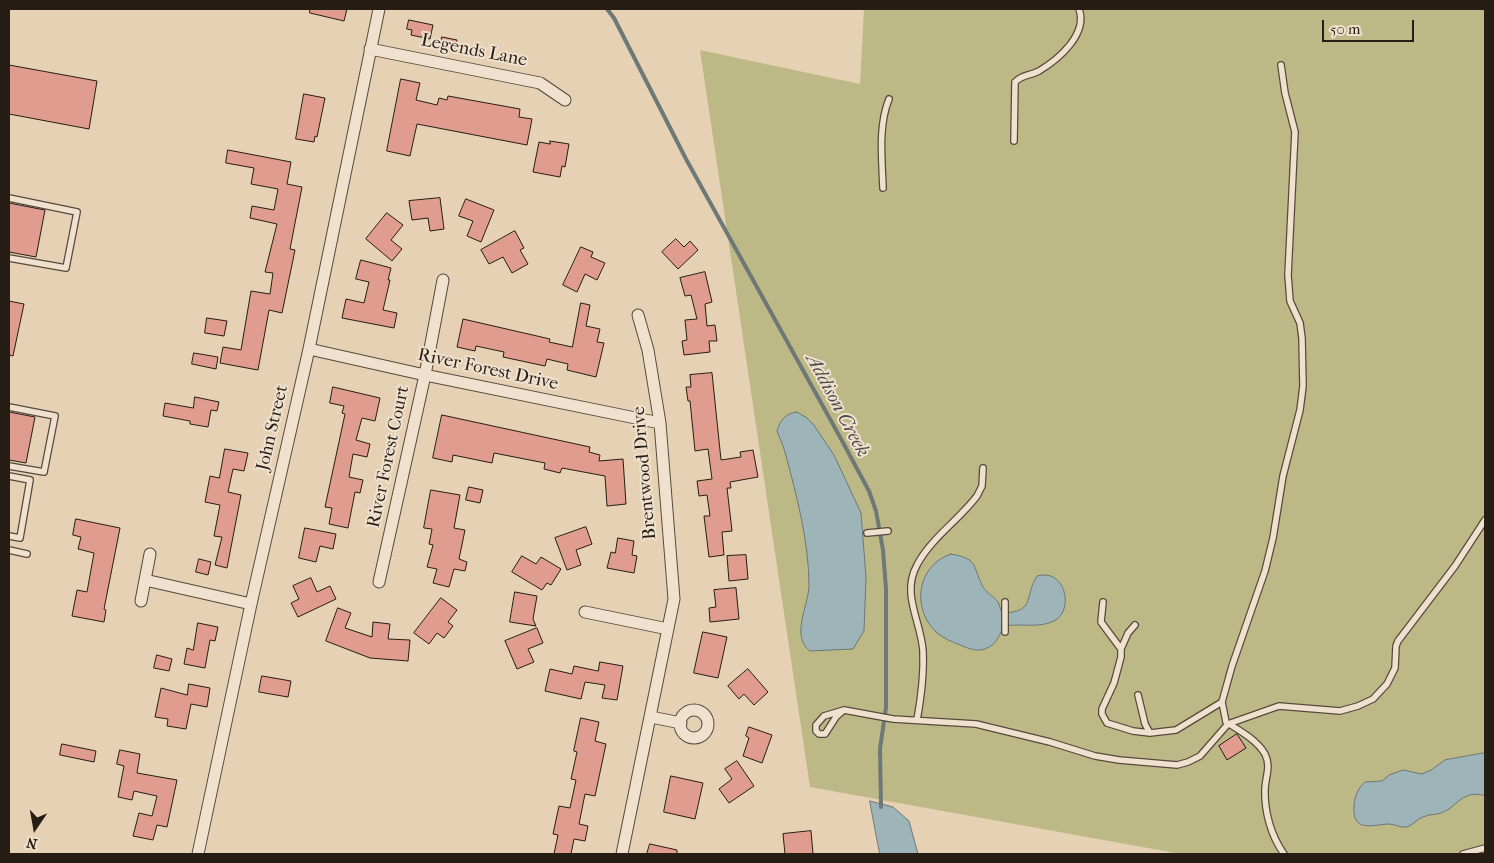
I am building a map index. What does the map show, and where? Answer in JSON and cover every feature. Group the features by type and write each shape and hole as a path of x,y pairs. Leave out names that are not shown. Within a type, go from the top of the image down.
{"street":[{"name":"John Street","path":"198,854 251,604 309,349 379,9"},
{"name":"Legends Lane","path":"370,49 540,82 565,100"},
{"name":"River Forest Court","path":"379,582 425,375 443,280"},
{"name":"Brentwood Drive","path":"622,854 674,599 660,423 648,350 638,315"},
{"name":"River Forest Drive","path":"309,349 425,375 660,423"},
{"path":"141,601 150,554"},
{"path":"145,580 251,604"},
{"path":"584,612 668,629"},
{"path":"651,717 680,723"}],"lane":[{"path":"1014,140 1015,82 1021,76 1037,72 1062,54 1078,32 1082,22 1079,9"},
{"path":"1281,65 1285,93 1295,132 1288,275 1290,301 1300,323 1303,386 1300,410 1283,476 1267,563 1232,666 1222,702 1226,722 1258,744 1268,761 1265,788 1269,820 1273,837 1284,854"},
{"path":"883,188 882,153 885,109 888,99"},
{"path":"9,198 77,212 66,268 9,258"},
{"path":"9,406 55,416 44,472 9,466"},
{"path":"917,720 923,649 910,598 910,581 923,555 977,496 982,486 984,468"},
{"path":"9,476 30,480 20,538 9,536"},
{"path":"844,710 836,717 825,734 819,734 816,731 816,725 824,716 844,710 893,719 976,724 1050,742 1095,756 1119,760 1165,765 1177,765 1188,762 1200,756 1228,724 1279,706 1340,711 1358,706 1373,698 1387,684 1395,668 1398,641 1454,566 1485,520"},
{"path":"869,533 888,531"},
{"path":"9,550 27,554"},
{"path":"1005,602 1005,632"},
{"path":"1102,602 1101,622 1120,649 1121,657 1110,695 1102,708 1102,714 1107,723 1133,731 1150,733 1176,730 1222,702"},
{"path":"1120,649 1128,633 1135,625"},
{"path":"1138,695 1145,724 1150,733"},
{"path":"1463,854 1485,848"}],"shaded area":[{"path":"864,9 1485,9 1485,854 1181,854 810,787 700,50 860,84"}],"water":[{"path":"797,412 813,424 834,455 861,513 866,577 864,631 853,649 810,651 804,645 801,637 802,620 809,585 807,553 794,487 777,431 784,418"},
{"path":"951,554 970,560 983,587 998,602 1003,613 1020,610 1025,606 1037,576 1047,575 1054,578 1064,590 1065,607 1062,614 1050,623 1005,626 994,643 982,650 974,650 954,643 936,632 928,622 921,600 921,588 931,567"},
{"path":"1485,753 1485,795 1474,794 1467,796 1445,812 1425,816 1407,827 1388,824 1369,826 1359,824 1356,820 1354,814 1355,798 1365,782 1382,781 1389,775 1403,770 1422,774 1445,760"},
{"path":"870,801 893,807 909,821 918,854 880,854"}],"building":[{"path":"310,9 347,9 344,21 310,13"},
{"path":"409,20 433,25 430,39 411,35 412,30 407,29"},
{"path":"442,37 457,40 454,52 439,50"},
{"path":"9,65 97,81 89,129 9,114"},
{"path":"401,79 420,83 416,100 437,105 439,98 447,100 448,96 520,109 519,117 532,119 527,145 417,124 410,156 387,151"},
{"path":"304,94 325,98 317,137 315,136 314,142 296,139"},
{"path":"550,141 569,144 565,167 562,166 560,177 533,172 539,142 550,144"},
{"path":"228,150 291,162 287,184 302,187 290,249 295,250 282,313 269,310 258,370 220,363 223,347 241,350 251,291 270,294 273,273 265,272 277,224 250,218 252,206 274,210 278,189 251,184 254,168 226,163"},
{"path":"440,198 444,229 430,231 428,218 412,220 409,201"},
{"path":"466,199 494,210 481,242 467,236 473,221 459,216"},
{"path":"9,203 45,210 36,257 9,252"},
{"path":"387,213 403,225 391,240 402,249 392,261 366,239"},
{"path":"515,231 524,248 520,250 528,264 512,273 503,257 489,264 481,250"},
{"path":"676,239 684,247 690,241 698,250 678,269 662,252"},
{"path":"581,247 593,252 591,257 605,263 597,280 585,274 577,292 563,285"},
{"path":"361,260 391,268 383,310 397,313 394,328 342,318 346,299 364,303 369,282 356,279"},
{"path":"705,272 712,302 705,304 707,326 715,325 717,341 709,341 710,352 684,355 682,341 687,340 685,320 697,319 691,295 685,296 680,278"},
{"path":"9,301 24,304 13,356 9,355"},
{"path":"581,303 590,305 586,326 600,329 597,342 604,343 596,377 567,370 568,364 547,359 545,366 503,357 504,352 476,346 475,351 457,347 463,319 550,339 549,342 572,347"},
{"path":"207,318 227,321 224,336 205,333"},
{"path":"194,353 218,357 216,369 192,364"},
{"path":"712,373 721,460 741,457 740,452 753,450 758,477 730,482 731,488 727,488 732,531 722,532 724,555 709,557 704,516 710,516 707,495 699,496 697,481 712,479 708,449 695,451 690,401 688,401 686,387 691,387 690,375"},
{"path":"333,387 380,398 375,421 362,418 356,440 370,444 367,457 353,454 349,477 363,480 360,493 355,492 348,528 329,524 332,508 325,507 345,414 342,413 344,406 330,403"},
{"path":"195,397 219,402 217,411 211,410 208,427 190,424 190,421 163,416 165,403 193,408"},
{"path":"9,412 35,417 26,463 9,460"},
{"path":"442,415 590,447 589,452 600,455 599,461 623,459 626,504 607,506 605,476 562,468 560,473 544,469 545,463 494,453 492,463 453,455 452,462 433,458"},
{"path":"225,449 248,453 244,471 233,469 228,492 241,495 227,568 215,565 222,537 214,536 220,505 205,502 210,476 219,478"},
{"path":"469,487 483,490 480,503 466,500"},
{"path":"431,490 460,495 454,528 465,530 459,559 467,562 465,571 454,569 449,587 433,583 437,569 427,567 433,545 429,544 432,529 424,528"},
{"path":"76,519 120,528 104,609 106,610 104,622 72,616 77,590 87,592 94,553 78,549 81,537 73,535"},
{"path":"586,527 592,544 576,550 581,565 567,570 555,538"},
{"path":"305,528 336,534 333,549 320,546 316,562 299,558"},
{"path":"618,538 634,541 632,555 637,556 634,573 607,568 611,552 615,553"},
{"path":"746,555 748,579 729,581 727,556"},
{"path":"522,556 536,564 541,557 561,569 551,585 547,583 542,590 512,572"},
{"path":"199,559 211,562 208,575 196,572"},
{"path":"311,578 317,592 330,586 336,599 298,617 291,603 299,599 293,586"},
{"path":"736,588 739,619 710,622 709,608 716,607 714,590"},
{"path":"515,592 537,596 533,619 536,626 510,622"},
{"path":"441,598 457,610 448,622 453,626 444,638 437,633 429,644 414,633"},
{"path":"338,608 351,613 345,628 372,637 373,622 390,624 388,639 410,640 408,661 370,658 326,641"},
{"path":"198,623 218,627 215,641 210,640 205,668 184,664 187,648 193,650"},
{"path":"537,628 543,643 528,649 534,662 517,669 505,641"},
{"path":"703,632 727,637 718,678 694,673"},
{"path":"157,655 172,659 169,671 154,668"},
{"path":"600,662 623,666 617,700 602,698 605,685 585,682 581,699 545,691 550,669 572,674 574,666 598,671"},
{"path":"748,669 768,692 754,705 744,694 739,699 728,686"},
{"path":"262,676 291,681 288,697 259,692"},
{"path":"189,684 210,688 207,707 191,704 186,729 167,726 168,719 155,717 161,688 187,695"},
{"path":"581,718 599,722 595,741 606,744 595,796 585,794 579,824 588,826 585,841 574,839 571,854 554,854 558,835 553,834 559,806 570,808 576,780 571,779 577,752 574,751"},
{"path":"749,727 772,735 762,763 743,756 749,738 746,736"},
{"path":"1237,734 1246,748 1227,760 1219,746"},
{"path":"62,744 96,751 94,762 60,755"},
{"path":"120,750 140,754 137,773 177,780 167,827 157,825 153,840 133,836 139,813 152,816 157,796 134,791 132,800 118,797 124,766 117,764"},
{"path":"737,761 754,786 729,803 719,789 732,779 725,769"},
{"path":"671,776 703,783 695,819 664,812"},
{"path":"811,831 813,854 785,854 783,834"},
{"path":"650,844 677,850 677,854 647,854"}],"waterway":[{"name":"Addison Creek","path":"607,9 614,18 686,159 869,491 876,511 883,550 886,589 886,707 880,749 881,807"}]}
